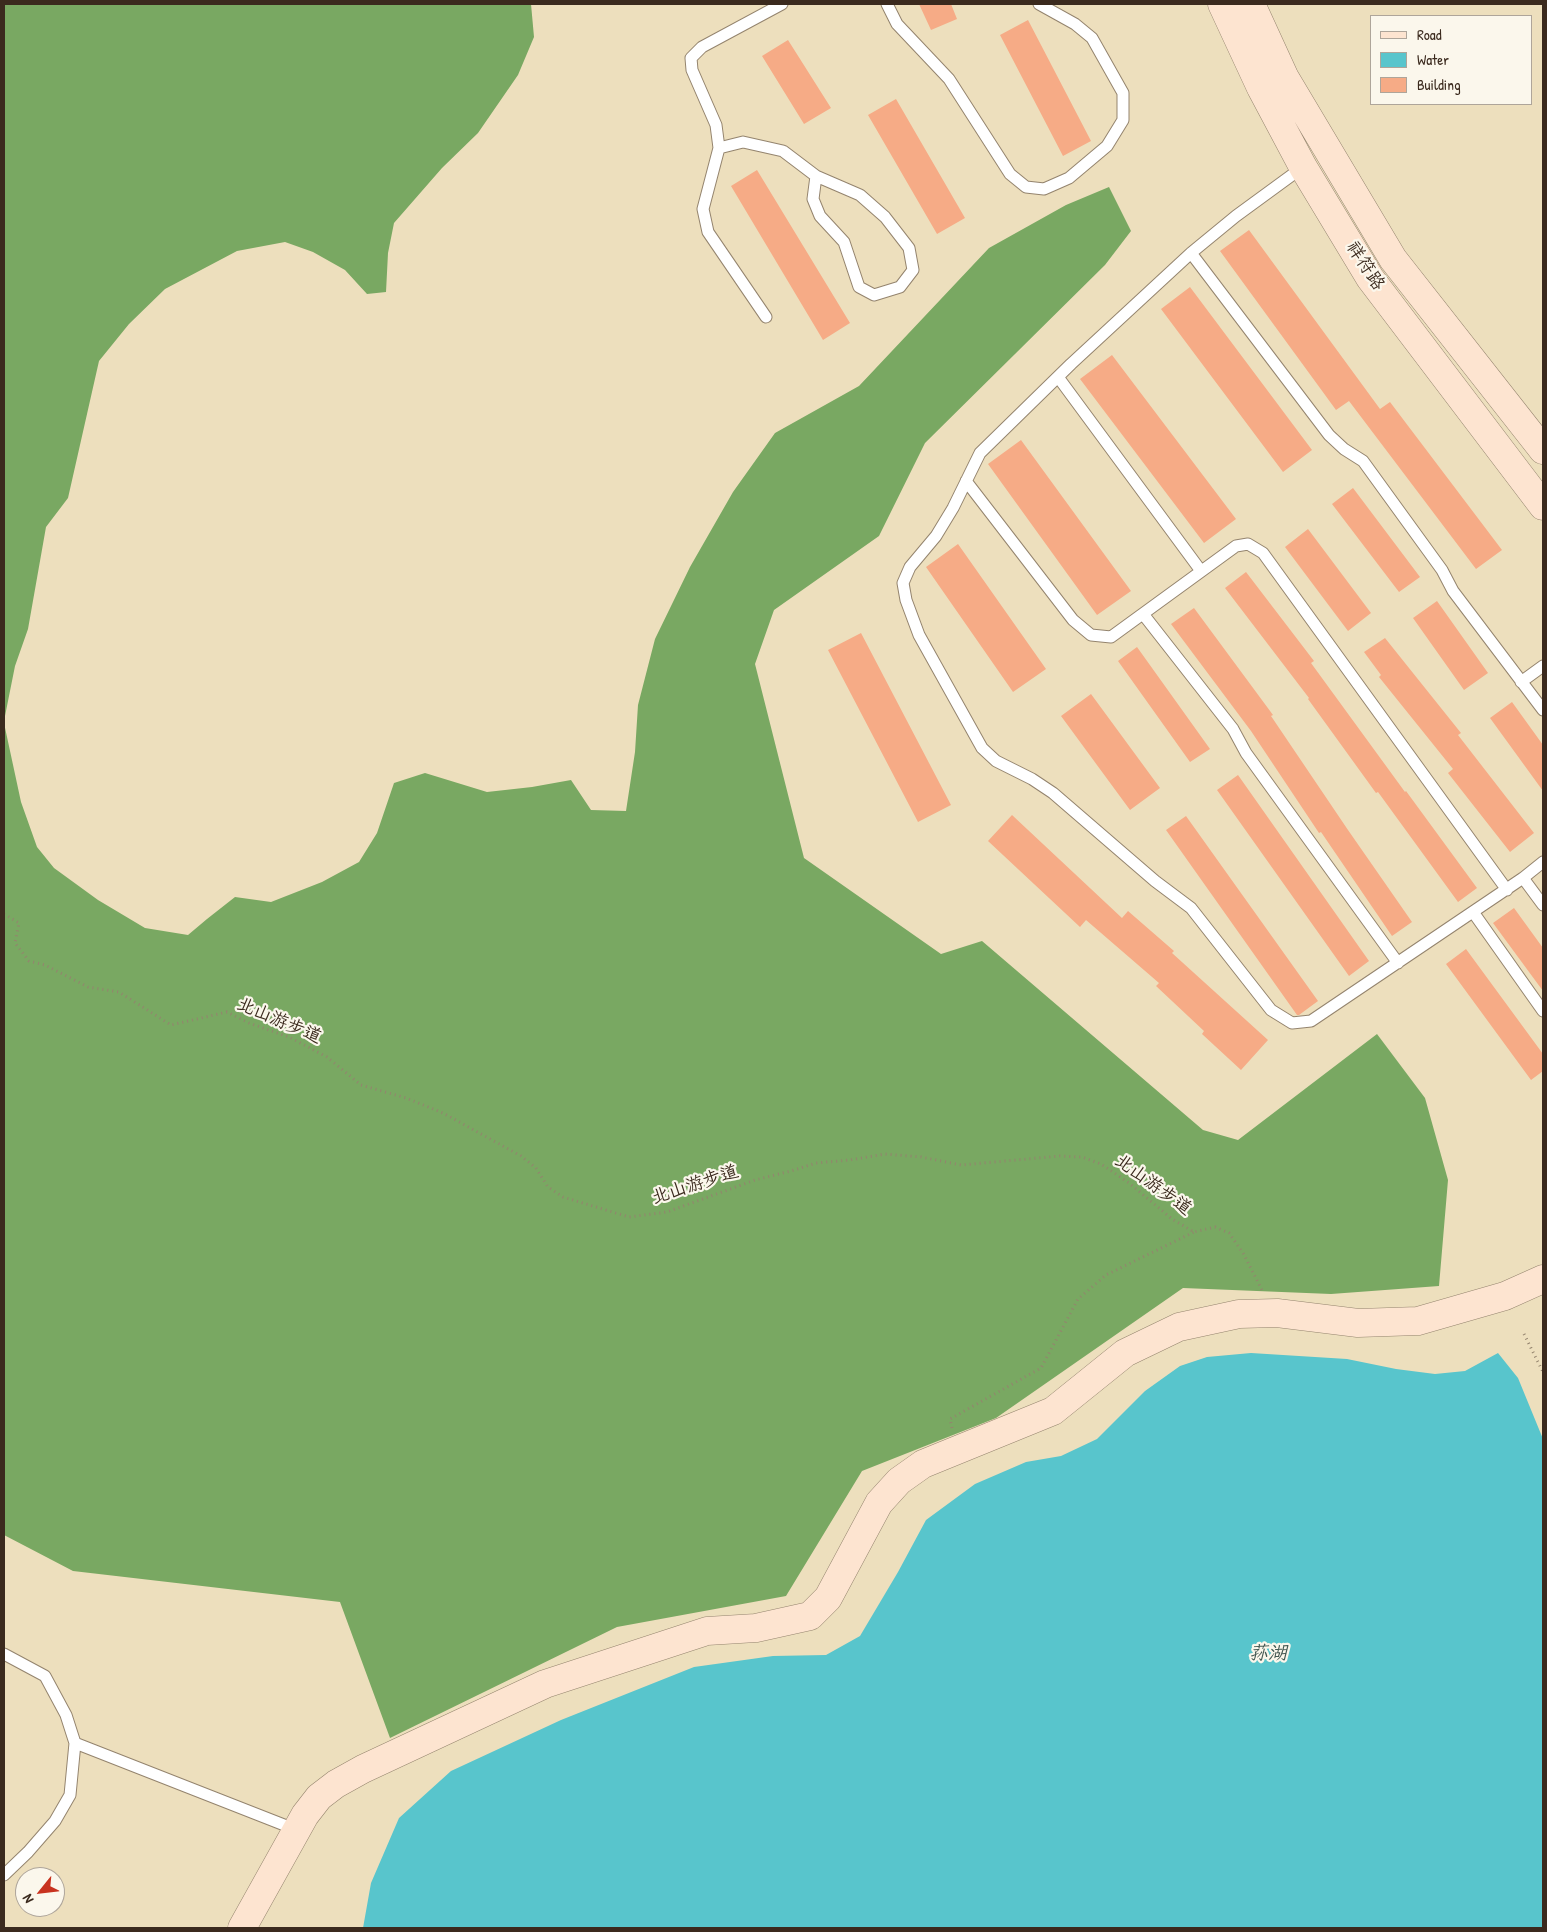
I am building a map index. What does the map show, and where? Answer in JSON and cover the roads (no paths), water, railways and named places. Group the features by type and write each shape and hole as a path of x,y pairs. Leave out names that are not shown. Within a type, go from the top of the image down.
{"main road":[{"name":"祥符路","path":"1222,4 1261,88 1303,168 1370,278 1543,506"},
{"name":"祥符路","path":"1251,4 1285,78 1393,259 1543,450"},
{"path":"242,1928 297,1830 319,1797 336,1784 363,1769 544,1684 707,1631 756,1628 810,1616 828,1598 879,1503 899,1481 924,1464 1053,1411 1125,1352 1179,1327 1239,1314 1277,1313 1358,1323 1418,1321 1505,1296 1543,1279"}],"lane":[{"path":"766,318 708,232 703,209 719,148 716,125 692,70 691,58 702,47 782,4"},
{"path":"887,4 897,24 949,79 1010,174 1026,187 1044,189 1069,178 1107,146 1124,120 1124,93 1092,38 1075,24 1039,4"},
{"path":"719,148 743,142 783,152 816,176 860,195 885,218 909,248 913,270 900,287 874,295 859,287 844,242 820,216 813,199 816,176"},
{"path":"1303,168 1236,216 1191,254 1058,377 980,453 953,508 936,536 910,567 903,583 906,600 919,636 982,748 996,761 1032,779 1053,793 1155,881 1191,908 1271,1010 1292,1023 1311,1021 1507,890 1543,862"},
{"path":"1191,254 1329,435 1344,449 1363,461 1442,570 1453,591 1543,710"},
{"path":"1058,377 1201,571"},
{"path":"966,481 1073,620 1091,635 1111,637 1236,546 1248,544 1263,553 1507,890"},
{"path":"1143,614 1234,729 1246,753 1398,963"},
{"path":"1521,682 1543,666"},
{"path":"1523,878 1543,904"},
{"path":"1473,912 1543,1011"},
{"path":"4,1654 45,1676 66,1715 75,1743 70,1795 55,1821 28,1852 4,1875"},
{"path":"75,1743 297,1830"}],"water":[{"name":"荪湖","path":"1251,1353 1347,1359 1396,1369 1435,1374 1465,1371 1498,1353 1518,1378 1543,1439 1543,1928 363,1928 371,1883 399,1818 451,1771 561,1720 694,1667 773,1656 826,1655 860,1636 926,1520 975,1484 1026,1462 1061,1456 1097,1439 1145,1391 1180,1366 1207,1357"}]}
